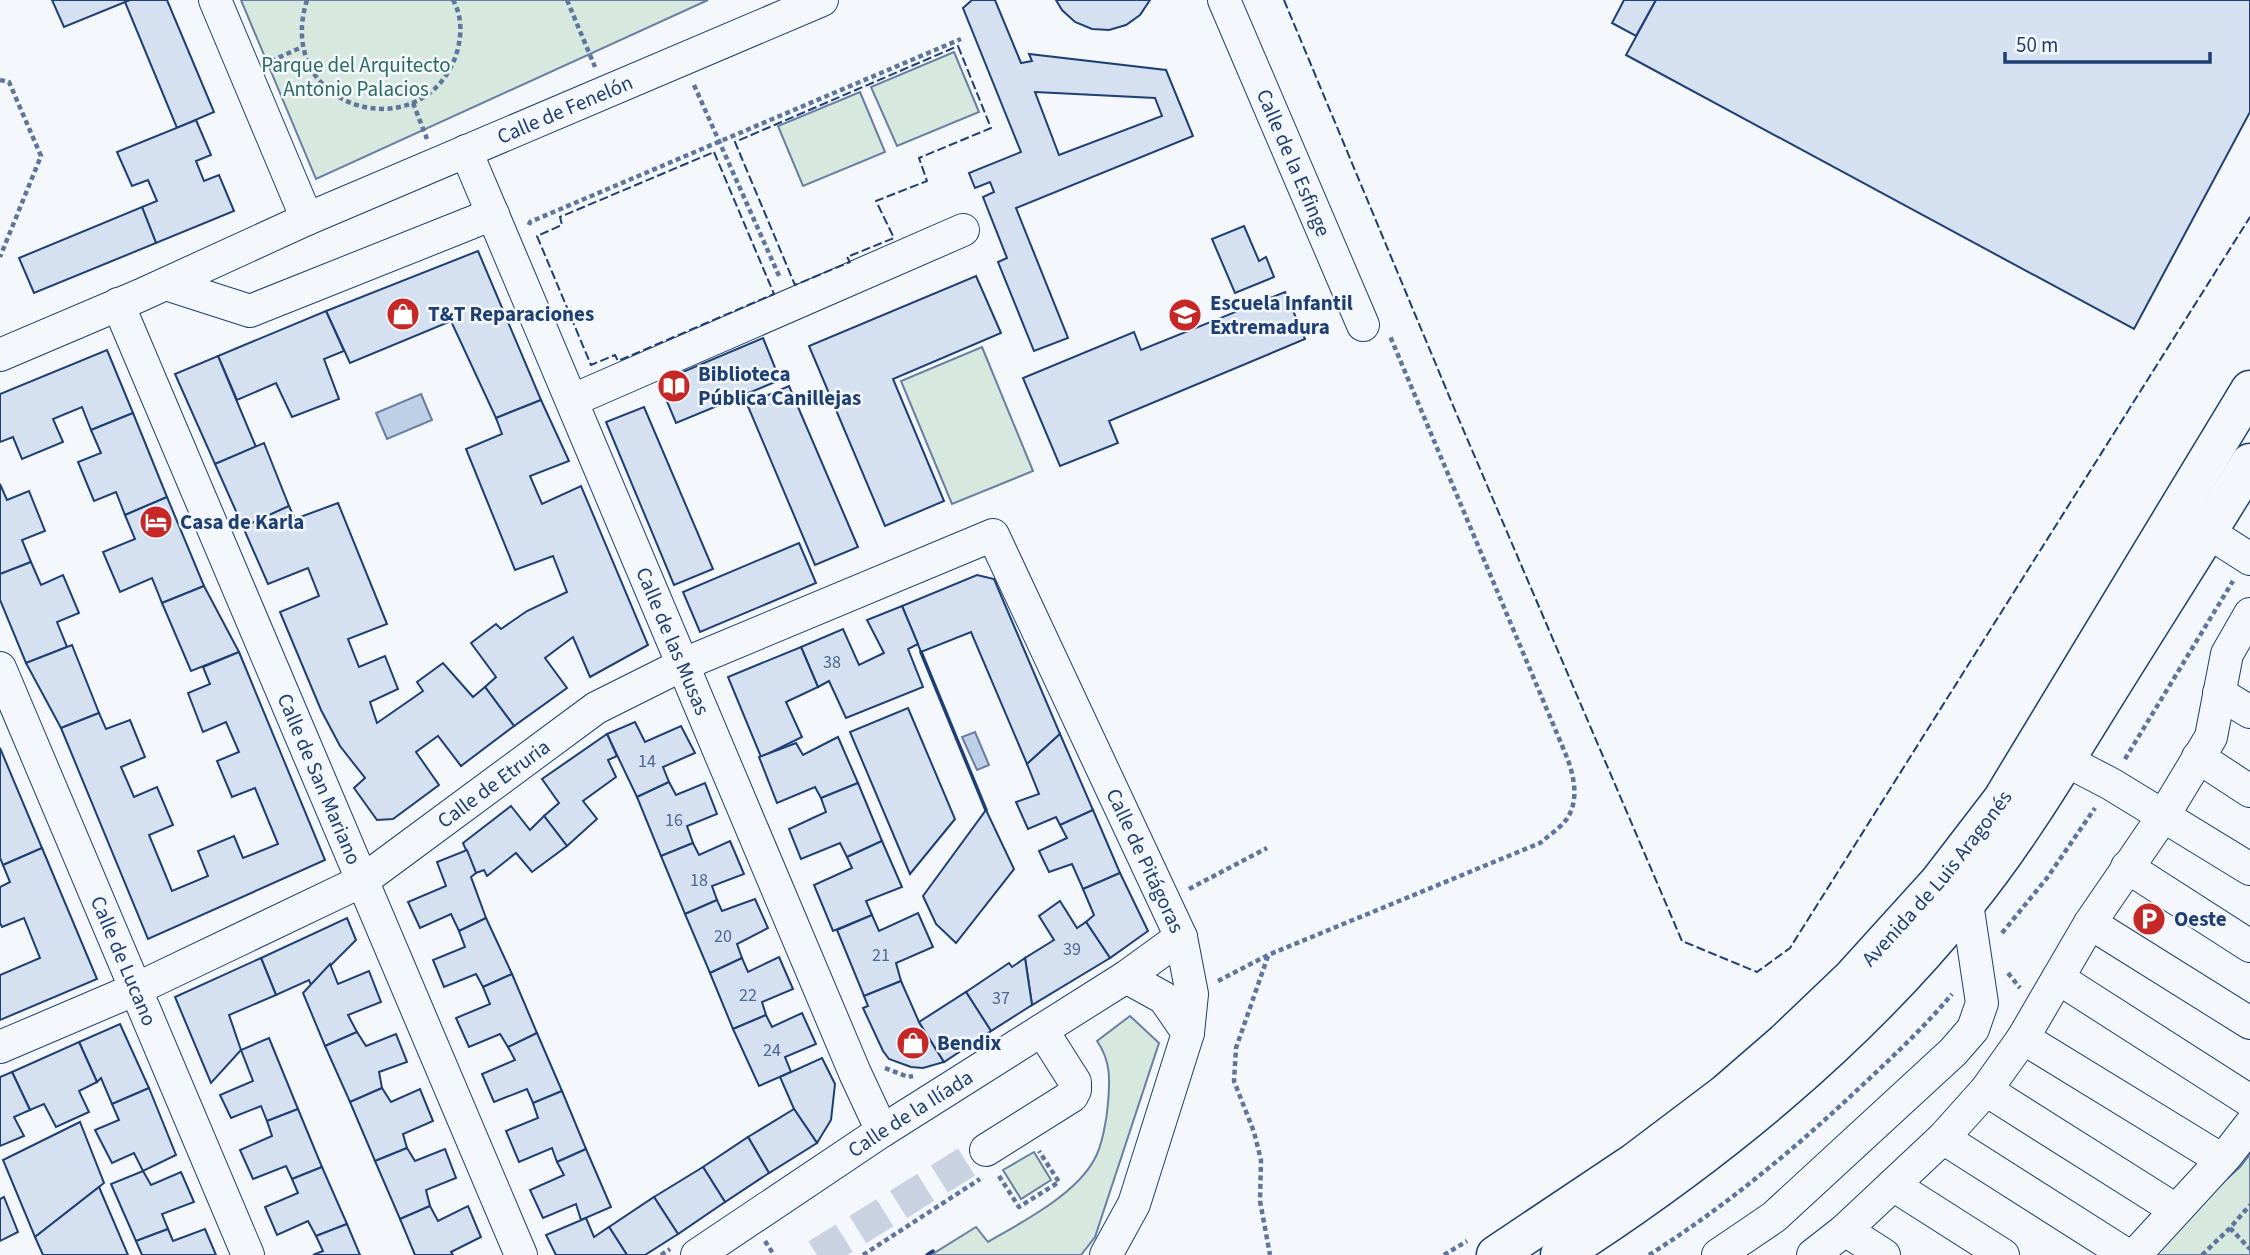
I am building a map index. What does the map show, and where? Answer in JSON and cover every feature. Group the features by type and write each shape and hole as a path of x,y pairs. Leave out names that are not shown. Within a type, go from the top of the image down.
{"main road":[{"name":"Avenida de Luis Aragonés","path":"1496,1255 1634,1163 1724,1094 1785,1042 1852,978 1939,883 2002,800 2250,390"},
{"name":"Avenida de Luis Aragonés","path":"1560,1255 1657,1191 1808,1071 1877,1004 1967,903 2032,815 2250,463"}],"street":[{"path":"215,0 307,219"},
{"name":"Calle de la Esfinge","path":"1224,0 1363,325"},
{"name":"Calle de Fenelón","path":"0,355 166,284 307,219 818,1"},
{"name":"Calle de las Musas","path":"466,151 855,1073 882,1131"},
{"path":"166,284 250,312 493,214"},
{"path":"573,400 963,230"},
{"name":"Calle de San Mariano","path":"118,304 521,1255"},
{"path":"2208,532 2250,559"},
{"name":"Calle de Etruria","path":"0,1047 136,989 362,881 596,708 684,664 993,535"},
{"name":"Calle de Pitágoras","path":"993,535 1181,937 1192,994 1188,1033 1134,1204 1106,1255"},
{"path":"1813,1255 1845,1230 1943,1138 1986,1090 2022,1038 2090,923 2164,815 2211,737 2227,654 2247,626"},
{"name":"Calle de Lucano","path":"0,668 248,1255"},
{"path":"2219,693 2250,712"},
{"path":"2198,757 2250,791"},
{"path":"2065,760 2164,815 2250,869"},
{"path":"2127,867 2250,946"},
{"path":"1718,1255 1774,1217 1943,1061 1973,1029 1982,1003 1967,903"},
{"path":"2090,923 2250,1023"},
{"name":"Calle de la Ilíada","path":"697,1255 882,1131 1126,976 1181,937"},
{"path":"1126,976 1164,998 1188,1033"},
{"path":"2058,978 2250,1101"},
{"path":"988,1165 1072,1096 1075,1090 1075,1082 1042,1030"},
{"path":"2022,1038 2222,1160"},
{"path":"1986,1090 2176,1210"},
{"path":"2135,1255 2222,1160 2250,1125"},
{"path":"1943,1138 2127,1255"},
{"path":"1893,1185 2003,1255"},
{"name":"Calle de Pitágoras","path":"1131,1255 1134,1204"},
{"path":"1845,1230 1884,1255"}],"path":[{"path":"307,0 301,19 302,47 310,69 325,87 344,101 366,108 390,109 413,103 436,87 453,65 460,39 459,11 453,0"},
{"path":"567,0 597,72"},
{"path":"506,243 526,233 530,222 961,39"},
{"path":"270,62 302,47"},
{"path":"684,60 792,305"},
{"path":"0,80 9,82 41,156 0,257"},
{"path":"413,103 437,164"},
{"path":"1192,994 1268,955 1540,843 1567,819 1575,794 1573,773 1566,755 1383,317 1363,325"},
{"path":"1268,955 1237,1048 1234,1081 1254,1132 1261,1160 1261,1201 1270,1255"},
{"path":"863,1255 988,1165 1019,1207 1059,1182 1034,1142"},
{"path":"2202,1255 2250,1205"},
{"path":"2230,1228 2250,1249"}],"green space":[{"name":"Parque del Arquitecto Antonio Palacios","path":"241,0 708,0 316,179"},
{"path":"954,52 979,112 897,146 871,87"},
{"path":"860,92 885,152 803,186 778,126"},
{"path":"982,347 1033,471 952,504 901,381"},
{"path":"1130,1016 1159,1043 1095,1237 1081,1255 931,1255 976,1227 988,1242 1047,1207 1085,1173 1099,1148 1108,1103 1108,1071 1105,1056 1097,1041"},
{"path":"1034,1152 1051,1180 1021,1199 1003,1170"},
{"path":"2250,1154 2250,1255 2142,1255 2240,1167"}],"water":[{"path":"421,394 432,420 387,439 376,413"},
{"path":"975,732 989,765 977,770 962,737"}],"building":[{"path":"52,0 130,0 64,27"},
{"path":"167,0 214,112 177,128 125,2"},
{"path":"972,0 995,0 1021,63 1032,61 1029,54 1166,70 1193,136 1016,208 1068,338 1034,351 998,262 1007,258 983,197 994,192 990,182 975,188 969,173 1021,152 963,8","holes":["1035,92 1155,98 1162,116 1059,155"]},
{"path":"1056,0 1150,0 1140,15 1126,25 1109,30 1092,29 1075,22"},
{"path":"1624,0 1656,0 1636,36 1612,23"},
{"path":"1656,0 2250,0 2250,112 2134,329 1626,55"},
{"path":"196,120 211,155 196,161 204,181 219,175 234,211 156,243 142,207 157,201 148,180 132,186 117,152"},
{"path":"142,207 156,243 34,293 19,258"},
{"path":"1244,226 1259,261 1266,257 1274,277 1235,293 1212,239"},
{"path":"478,251 541,400 496,418 451,321 350,363 326,311"},
{"path":"976,276 1001,333 893,379 944,501 885,526 809,346"},
{"path":"1285,292 1305,339 1109,421 1118,443 1060,466 1023,378 1134,332 1141,350"},
{"path":"326,311 344,351 324,359 339,399 292,417 276,383 237,400 218,356"},
{"path":"763,338 780,380 676,423 659,382"},
{"path":"107,350 133,413 91,430 82,407 53,419 63,442 22,459 13,437 0,442 0,394"},
{"path":"218,356 256,447 215,464 175,374"},
{"path":"789,386 858,547 815,565 747,404"},
{"path":"541,400 569,461 530,476 542,504 581,486 648,645 590,677 573,637 545,658 567,688 514,726 485,687 496,677 471,643 496,624 501,629 527,611 567,592 553,556 515,570 466,449 502,434 496,418"},
{"path":"644,407 713,569 674,585 606,422"},
{"path":"133,413 167,497 125,515 116,492 94,501 78,462 101,453 91,430"},
{"path":"264,443 289,506 243,527 215,464"},
{"path":"0,484 7,500 29,491 45,531 22,540 31,562 0,574"},
{"path":"167,497 204,586 162,603 152,578 120,592 103,552 135,539 125,515"},
{"path":"338,503 387,624 348,639 359,667 385,656 398,689 370,702 377,723 423,691 417,682 443,663 473,697 485,687 514,726 461,766 438,736 416,752 439,785 393,819 377,820 354,788 365,778 340,746 321,710 280,612 319,596 308,568 268,584 243,527 289,506 295,519"},
{"path":"799,543 816,583 700,632 683,592"},
{"path":"31,562 41,585 63,575 79,613 57,622 67,647 26,663 0,600 0,574"},
{"path":"977,575 994,579 1060,734 1027,764 971,632 921,652 902,606"},
{"path":"204,586 239,652 191,671 162,603"},
{"path":"902,606 918,644 908,649 923,687 846,718 829,681 818,687 801,647 843,629 859,665 884,653 867,620"},
{"path":"72,645 99,713 61,728 26,663"},
{"path":"801,647 818,687 786,702 802,737 761,757 728,677"},
{"path":"239,652 325,860 148,939 61,728 99,713 106,729 130,720 145,757 121,767 134,797 157,787 173,825 149,835 172,891 208,876 198,851 234,836 243,858 278,844 255,788 232,797 217,761 239,752 226,722 203,732 188,693 210,684 203,667"},
{"path":"908,708 955,819 910,874 850,732"},
{"path":"635,722 645,742 681,726 695,753 663,767 669,782 637,797 607,734"},
{"path":"607,734 617,756 608,760 616,777 583,801 597,819 567,846 544,816 559,803 542,779"},
{"path":"1060,734 1093,810 1060,825 1056,817 1028,829 1016,802 1039,794 1027,764"},
{"path":"838,737 858,783 821,798 815,787 777,803 759,757 796,743 803,755"},
{"path":"0,748 42,848 3,865 0,858"},
{"path":"669,782 676,795 705,783 717,814 687,826 693,843 661,856 637,797"},
{"path":"858,783 882,841 847,857 840,843 801,859 789,829 826,812 821,798"},
{"path":"511,806 530,830 544,816 567,846 532,872 516,853 487,876 484,870 476,873 463,843"},
{"path":"986,810 1014,869 956,943 936,924 923,896"},
{"path":"1093,810 1120,873 1083,889 1072,864 1049,872 1039,851 1067,838 1060,825"},
{"path":"730,841 744,874 712,886 717,900 685,914 661,856 693,843 699,855"},
{"path":"882,841 902,887 866,901 872,915 833,931 814,885 852,868 847,857"},
{"path":"42,848 97,979 0,1020 0,975 40,958 24,918 2,927 0,923 0,887 10,882 3,865"},
{"path":"467,850 476,873 471,877 486,918 459,931 451,914 420,928 408,902 446,886 437,862"},
{"path":"1120,873 1148,931 1110,958 1086,922 1094,915 1083,889"},
{"path":"755,899 768,928 737,944 742,958 710,973 685,914 717,900 722,911"},
{"path":"1060,901 1077,928 1086,922 1110,958 1032,1005 1025,958 1054,940 1039,916"},
{"path":"918,913 933,947 896,963 901,981 864,996 837,930 872,915 879,931"},
{"path":"347,918 356,940 311,985 309,980 276,995 261,958"},
{"path":"486,918 512,974 483,987 476,974 444,987 433,960 465,947 459,931"},
{"path":"779,957 793,989 762,1002 766,1015 733,1029 710,973 742,958 748,972"},
{"path":"261,958 276,995 229,1015 241,1050 211,1083 175,997"},
{"path":"1025,958 1032,1005 991,1031 966,992 1009,963 1012,967"},
{"path":"330,964 338,984 369,971 381,1002 348,1015 357,1032 325,1046 303,993"},
{"path":"512,974 537,1033 508,1047 500,1034 469,1047 456,1018 490,1004 483,987"},
{"path":"901,981 919,1022 944,1062 923,1068 911,1067 889,1059 883,1051 863,1008 868,1006 864,996"},
{"path":"966,992 991,1031 944,1062 919,1022"},
{"path":"802,1013 816,1044 785,1057 791,1072 759,1086 733,1029 766,1015 772,1027"},
{"path":"120,1024 149,1088 112,1104 101,1078 97,1082 79,1042"},
{"path":"357,1032 366,1046 396,1034 407,1062 379,1072 382,1088 350,1102 325,1046"},
{"path":"537,1033 562,1091 533,1103 527,1089 494,1102 482,1074 515,1060 508,1047"},
{"path":"269,1038 298,1109 267,1121 261,1106 231,1118 220,1095 253,1081 241,1050"},
{"path":"79,1042 97,1082 79,1091 89,1112 56,1127 44,1104 30,1110 12,1072"},
{"path":"822,1058 835,1084 831,1120 817,1143 794,1109 780,1077"},
{"path":"12,1072 30,1110 14,1117 24,1136 0,1146 0,1077"},
{"path":"149,1088 176,1155 143,1171 134,1153 112,1163 95,1130 119,1120 112,1104"},
{"path":"382,1088 391,1102 420,1089 433,1121 403,1134 407,1148 375,1161 350,1102"},
{"path":"562,1091 586,1149 557,1162 552,1148 519,1162 506,1131 538,1118 533,1103"},
{"path":"298,1109 322,1167 292,1179 286,1166 253,1179 240,1150 272,1136 267,1121"},
{"path":"794,1109 817,1143 769,1173 748,1137"},
{"path":"80,1122 104,1183 35,1237 3,1160"},
{"path":"748,1137 769,1173 725,1202 703,1167"},
{"path":"407,1148 415,1161 445,1149 456,1178 426,1190 430,1206 400,1219 375,1161"},
{"path":"586,1149 611,1207 581,1220 576,1204 543,1218 530,1190 564,1175 557,1162"},
{"path":"322,1167 347,1224 316,1236 308,1221 277,1235 265,1207 298,1193 292,1179"},
{"path":"703,1167 725,1202 678,1234 654,1197"},
{"path":"143,1171 151,1185 181,1172 194,1202 162,1214 168,1229 136,1241 111,1184"},
{"path":"99,1187 128,1255 43,1255 35,1237"},
{"path":"4,1197 18,1232 0,1241 0,1199"},
{"path":"654,1197 678,1234 645,1255 627,1255 609,1227"},
{"path":"430,1206 438,1221 468,1206 481,1237 451,1252 453,1255 415,1255 400,1219"},
{"path":"586,1218 594,1237 609,1227 627,1255 556,1255 546,1235"},
{"path":"347,1224 360,1255 313,1255 323,1251 316,1236"},
{"path":"168,1229 173,1241 205,1229 216,1255 142,1255 136,1241"}],"tunnel":[{"path":"817,1255 986,1150"}],"fence":[{"path":"1284,0 1457,415 1682,941 1757,972 1790,948 2250,217"},
{"path":"958,46 991,128 919,158 927,181 876,201 894,238 847,257 850,262 795,285 735,142 958,46"},
{"path":"714,152 774,294 618,361 615,355 591,365 537,236 562,225 560,217 714,152"}],"wall":[{"path":"921,652 986,810"},
{"path":"927,1255 933,1251"}],"place":[{"name":"T&T Reparaciones","path":"403,314"},
{"name":"Escuela Infantil Extremadura","path":"1185,315"},
{"name":"Biblioteca Pública Canillejas","path":"674,386"},
{"name":"Casa de Karla","path":"156,522"},
{"name":"Oeste","path":"2149,919"},
{"name":"Bendix","path":"913,1043"}]}
